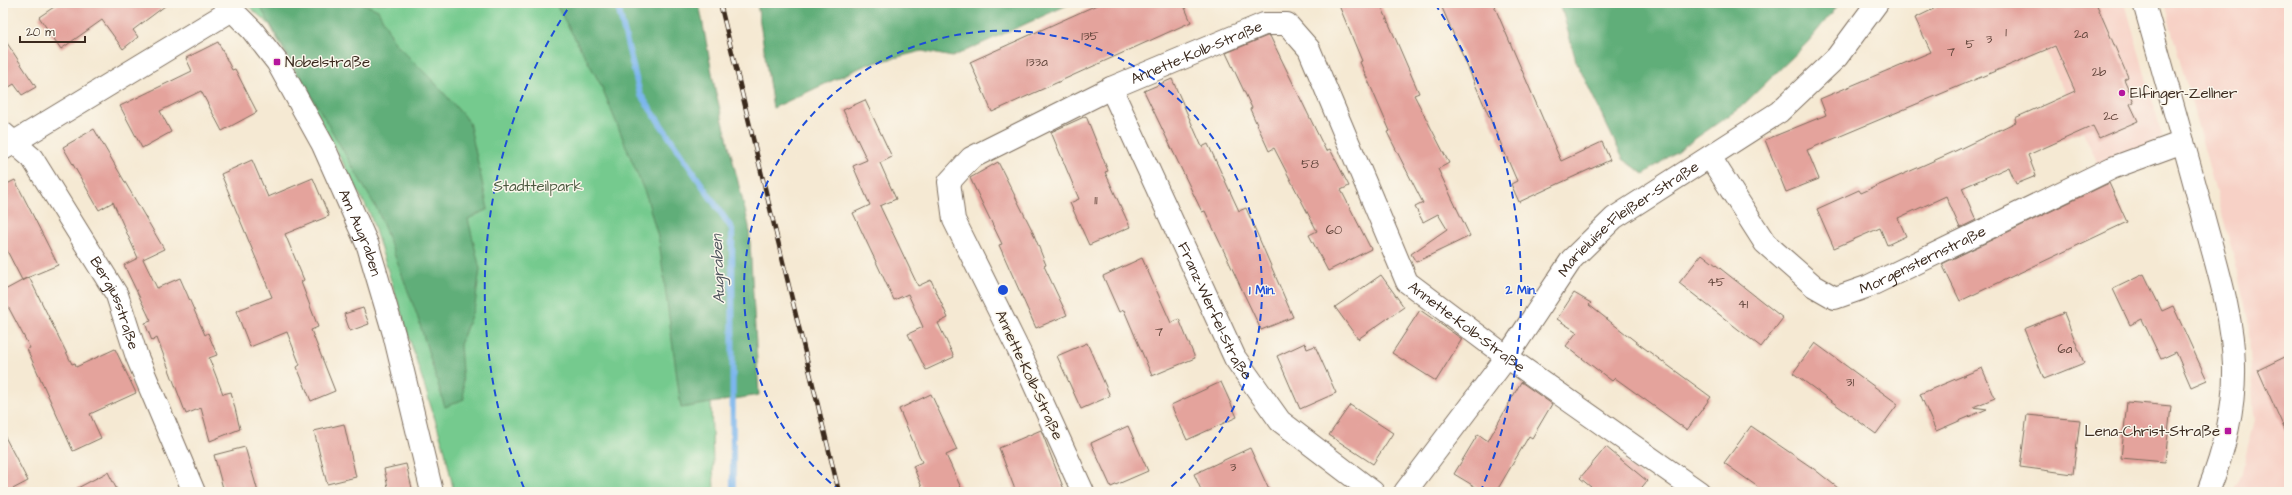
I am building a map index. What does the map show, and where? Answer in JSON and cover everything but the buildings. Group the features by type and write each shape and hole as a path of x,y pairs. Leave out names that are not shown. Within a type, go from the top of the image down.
{"street":[{"name":"Marieluise-Fleißer-Straße","path":"1405,492 1507,357 1572,259 1614,218 1710,157 1784,107 1837,57 1877,3"},
{"path":"2144,3 2227,308 2234,365 2232,404 2228,431 2208,492"},
{"path":"6,142 228,6"},
{"name":"Am Augraben","path":"228,6 252,30 277,62 323,145 368,246 394,334 432,492"},
{"name":"Annette-Kolb-Straße","path":"1083,492 1020,353 954,220 949,182 971,158 1111,88 1264,24 1287,24 1309,49 1407,282 1684,488"},
{"name":"Franz-Werfel-Straße","path":"1111,88 1236,358 1280,421 1373,492"},
{"name":"Bergiusstraße","path":"6,142 32,158 117,294 138,357 194,492"},
{"name":"Morgensternstraße","path":"1710,157 1765,243 1814,286 1835,298 1869,286 2112,168 2183,142"}],"shaded area":[{"path":"2023,3 2125,3 2163,138 2099,166"},
{"path":"2164,3 2289,3 2289,492 2233,492 2241,476 2254,419 2248,320 2235,261"}],"green space":[{"name":"Stadtteilpark","path":"245,3 658,3 711,403 714,492 454,492 445,451 370,214 270,25"},
{"path":"258,3 362,3 378,10 395,43 435,83 469,122 488,209 468,219 480,269 475,305 460,345 464,399 445,407 417,315 378,211"},
{"path":"555,3 699,3 715,89 749,226 759,395 681,408 659,241 647,198 601,85"},
{"path":"757,3 1072,3 952,57 922,51 866,65 773,108"},
{"path":"1560,3 1840,3 1807,43 1741,107 1644,174 1623,159 1576,61"}],"waterway":[{"name":"Augraben","path":"617,3 640,94 732,229 733,492"}],"railway":[{"path":"720,3 839,492"}],"place":[{"name":"Nobelstraße","path":"277,62"},
{"name":"Elfinger-Zellner","path":"2122,93"},
{"name":"Lena-Christ-Straße","path":"2228,431"}]}
